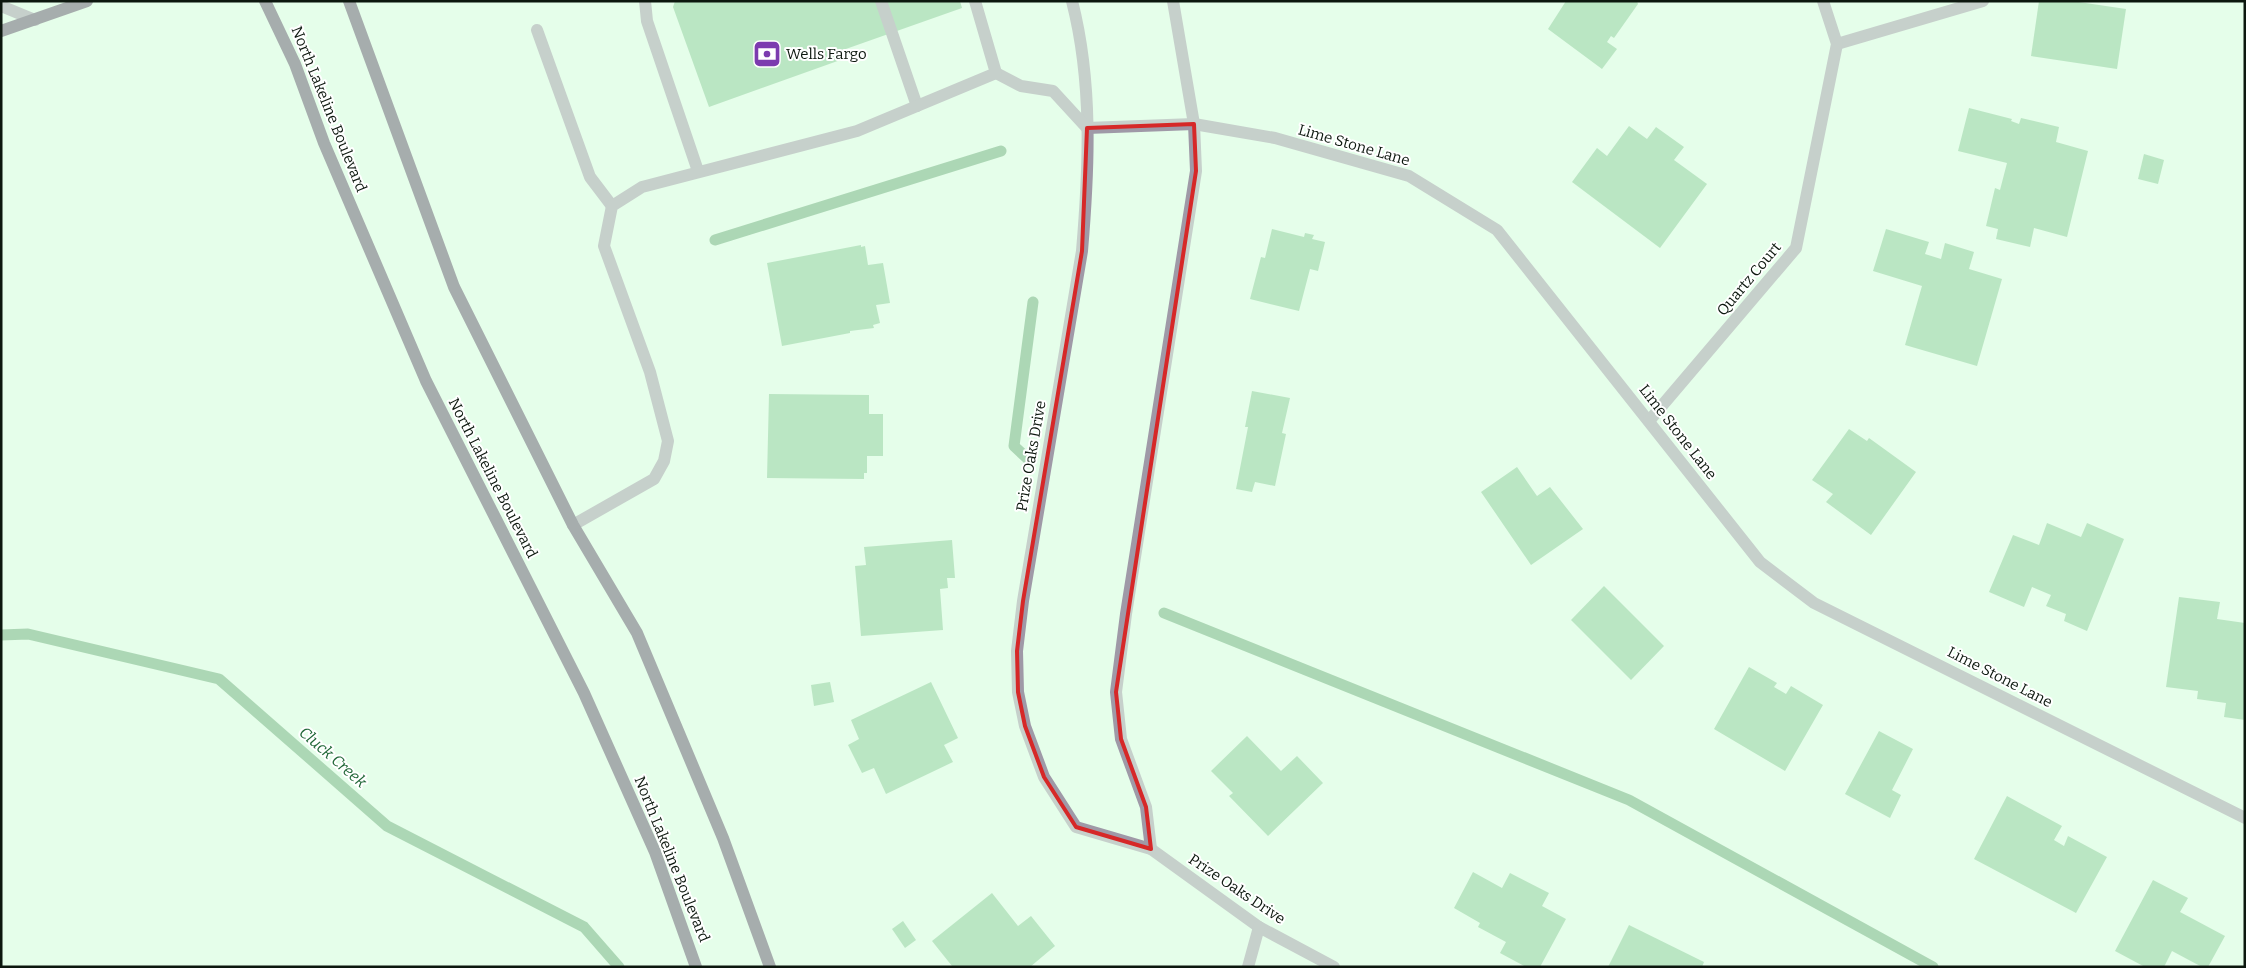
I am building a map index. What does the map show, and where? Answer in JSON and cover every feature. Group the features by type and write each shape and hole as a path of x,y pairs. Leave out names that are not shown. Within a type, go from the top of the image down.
{"main road":[{"path":"1,31 87,1"},
{"name":"North Lakeline Boulevard","path":"265,1 295,64 324,143 426,382 584,692 655,852 696,967"},
{"path":"349,1 454,287 573,526 637,633 723,838 770,967"}],"street":[{"path":"645,1 647,21 698,171"},
{"path":"881,1 917,106"},
{"path":"975,1 996,73 1021,86 1053,91 1087,128"},
{"name":"Prize Oaks Drive","path":"1072,1 1085,87 1087,182 1082,251 1023,600 1017,651 1018,692 1024,726 1044,777 1076,827 1151,849 1259,927 1334,967"},
{"path":"1151,849 1146,807 1121,738 1116,692 1126,614 1196,172 1194,124 1173,1"},
{"path":"1823,1 1837,44 1983,1"},
{"path":"1,6 35,20"},
{"path":"537,30 590,177 612,206"},
{"name":"Quartz Court","path":"1649,421 1796,248 1837,44"},
{"path":"573,526 654,479 664,461 668,441 650,372 604,246 612,206 642,187 857,131 996,73"},
{"name":"Lime Stone Lane","path":"1087,128 1194,124 1274,138 1409,176 1497,230 1760,562 1814,603 2245,818"},
{"path":"1248,967 1259,927"}],"highlighted area":[{"path":"1194,124 1196,171 1116,692 1121,739 1146,807 1151,849 1076,827 1044,777 1025,726 1018,692 1017,651 1023,601 1082,251 1087,128"}],"building":[{"name":"Wells Fargo","path":"675,1 960,1 962,8 843,50 846,58 709,107 673,7"},
{"path":"1566,1 1637,1 1638,4 1614,38 1611,36 1607,42 1617,49 1602,69 1548,29"},
{"path":"2039,1 2072,1 2126,9 2117,69 2031,56"},
{"path":"1969,108 2012,119 2011,121 2019,124 2021,118 2059,127 2056,142 2088,151 2067,237 2034,228 2030,247 1996,239 1998,229 1986,226 1995,188 2000,190 2007,163 1958,151"},
{"path":"1629,126 1647,139 1656,127 1684,147 1674,160 1707,184 1660,248 1572,182 1597,148 1607,156"},
{"path":"2144,154 2164,160 2158,184 2138,179"},
{"path":"1272,229 1304,237 1305,233 1314,235 1312,239 1325,242 1318,271 1310,269 1299,311 1250,299 1261,257 1265,258"},
{"path":"1886,229 1929,242 1925,254 1941,259 1945,243 1974,252 1969,269 2002,279 1977,366 1905,345 1922,286 1873,271"},
{"path":"861,245 861,247 865,246 868,265 883,263 890,303 876,305 880,323 873,325 874,328 850,331 850,333 782,346 767,263"},
{"path":"1252,391 1290,398 1282,433 1286,434 1275,486 1255,482 1252,492 1236,489 1248,427 1245,427"},
{"path":"769,394 869,395 869,414 883,414 883,456 867,456 867,473 864,473 864,479 767,478"},
{"path":"1849,429 1867,441 1869,438 1916,472 1871,535 1826,502 1833,494 1812,480"},
{"path":"1517,467 1537,496 1550,487 1583,529 1531,565 1481,492"},
{"path":"2047,523 2081,537 2087,523 2124,539 2087,631 2064,621 2066,614 2046,606 2051,595 2032,587 2024,607 1989,592 2013,535 2039,545"},
{"path":"952,540 955,578 947,578 948,588 940,589 943,630 861,636 855,566 866,565 864,547"},
{"path":"1604,586 1664,646 1631,680 1571,620"},
{"path":"2179,597 2220,602 2217,619 2245,623 2245,720 2224,717 2226,703 2197,699 2198,691 2166,687"},
{"path":"1749,667 1777,683 1774,687 1786,694 1791,686 1823,705 1785,771 1714,729"},
{"path":"830,682 834,702 814,706 811,685"},
{"path":"931,682 958,738 944,745 953,762 886,794 874,768 862,773 848,745 859,739 851,720"},
{"path":"1879,731 1913,749 1892,790 1901,795 1890,818 1845,794"},
{"path":"1247,736 1281,771 1297,756 1323,783 1268,836 1229,796 1233,793 1211,771"},
{"path":"2007,796 2062,826 2054,840 2064,846 2068,836 2107,857 2076,913 1974,859"},
{"path":"1473,872 1502,888 1510,873 1549,893 1542,906 1566,919 1540,967 1526,967 1500,953 1506,942 1478,927 1480,923 1454,908"},
{"path":"2153,880 2188,898 2180,912 2225,936 2208,967 2202,967 2172,951 2164,967 2145,967 2115,951"},
{"path":"992,893 1018,926 1031,916 1055,946 1030,967 951,967 932,941"},
{"path":"903,921 916,940 905,948 892,929"},
{"path":"1629,925 1704,962 1702,967 1608,967"}],"waterway":[{"path":"715,240 1001,151"},
{"path":"1029,460 1014,446 1033,302"},
{"path":"1164,613 1629,800 1933,967"},
{"name":"Cluck Creek","path":"1,635 28,634 219,679 387,826 584,927 619,967"}],"place":[{"name":"Wells Fargo","path":"767,54"}]}
